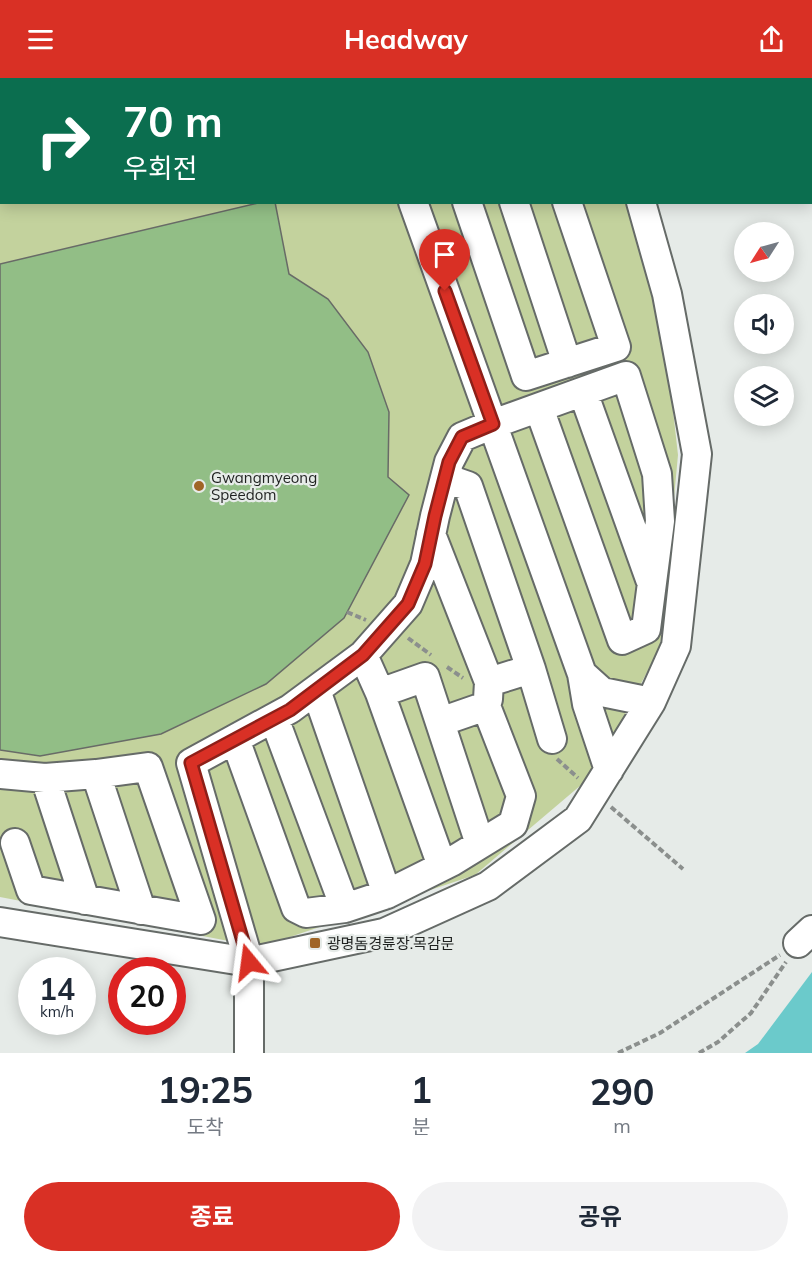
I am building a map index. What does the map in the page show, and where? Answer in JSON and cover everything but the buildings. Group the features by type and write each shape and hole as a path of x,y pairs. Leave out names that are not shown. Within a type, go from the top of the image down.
{"street":[{"path":"414,204 582,674 587,704 609,770"},
{"path":"468,204 526,376 616,347 568,204"},
{"path":"515,204 567,363"},
{"path":"0,922 249,962 384,933 488,886 578,819 651,702 676,646 697,454 667,294 642,204"},
{"path":"249,1053 249,962 191,763 290,710 363,655 408,604 425,564 449,462 462,437 493,424 626,376 657,474 660,521 646,629 622,640 539,408"},
{"path":"583,392 652,584"},
{"path":"445,478 468,486 531,669 552,739"},
{"path":"235,739 296,908 306,913 345,908 387,894 442,866 513,824 520,796 482,691 431,534"},
{"path":"363,655 380,693 442,866"},
{"path":"440,722 482,691 531,669"},
{"path":"582,674 602,692 651,702"},
{"path":"380,693 425,677 480,844"},
{"path":"316,690 387,894"},
{"path":"274,718 345,908"},
{"path":"0,774 45,778 96,774 148,766 201,920 31,890 15,843"},
{"path":"96,774 141,910"},
{"path":"45,778 85,900"}],"path":[{"path":"347,612 368,621"},
{"path":"400,634 411,639 436,658"},
{"path":"445,665 482,691"},
{"path":"618,1053 660,1033 805,936"},
{"path":"699,1053 718,1042 751,1013 805,936"}],"green space":[{"path":"0,204 630,204 659,286 678,455 660,647 594,774 475,875 260,947 0,897"}],"water":[{"path":"812,972 812,1053 745,1053 758,1044"}],"place":[{"name":"Gwangmyeong Speedom","path":"199,486"},
{"name":"광명돔경륜장.목감문","path":"315,943"}],"route":[{"path":"249,962 191,763 290,710 363,655 408,604 425,564 449,462 462,437 493,424 445,291"}]}
